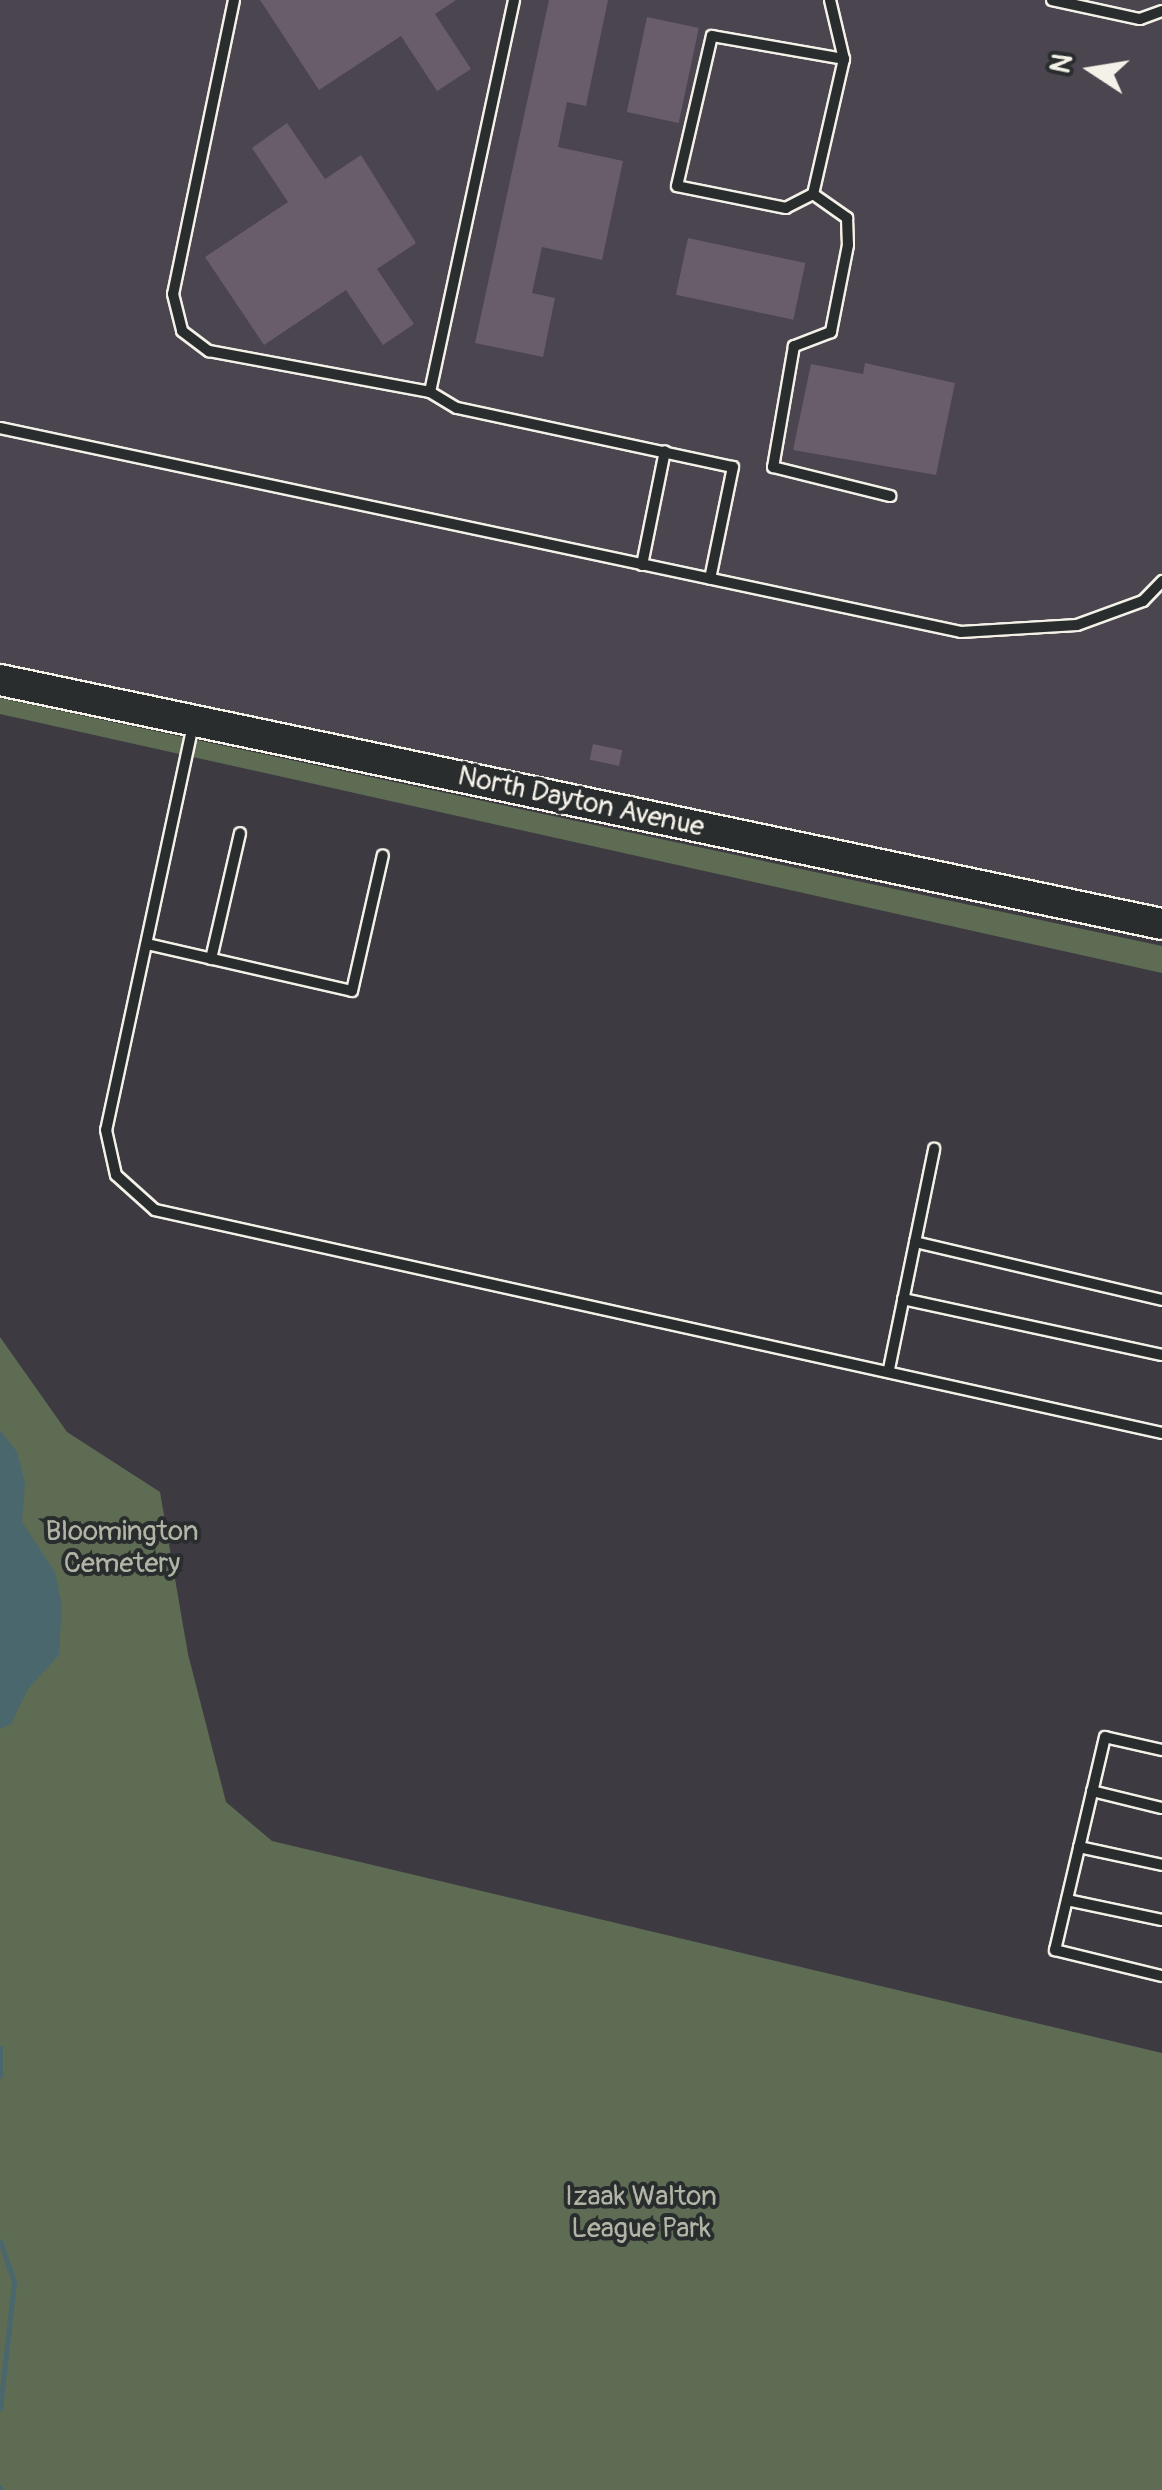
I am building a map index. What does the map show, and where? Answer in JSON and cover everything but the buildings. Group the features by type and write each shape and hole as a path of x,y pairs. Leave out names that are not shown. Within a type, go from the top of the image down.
{"main road":[{"name":"North Dayton Avenue","path":"0,680 1162,924"}],"lane":[{"path":"234,0 173,294 182,332 209,351 430,392 457,408 734,467 710,579"},
{"path":"430,392 514,0"},
{"path":"830,0 844,59 813,194 786,208 676,186 712,36 844,59"},
{"path":"1052,0 1140,19 1162,11"},
{"path":"813,194 847,218 848,245 831,332 794,346 773,467 890,496"},
{"path":"0,428 961,632 1078,625 1142,600 1162,581"},
{"path":"642,565 665,451"},
{"path":"193,721 106,1130 116,1175 155,1210 889,1369 1162,1433"},
{"path":"211,959 240,833"},
{"path":"146,944 352,991 383,855"},
{"path":"889,1369 934,1149"},
{"path":"915,1242 1162,1300"},
{"path":"903,1299 1162,1355"},
{"path":"1162,1750 1104,1737 1055,1950 1162,1976"},
{"path":"1092,1791 1162,1808"},
{"path":"1079,1846 1162,1865"},
{"path":"1067,1900 1162,1920"}],"shaded area":[{"path":"0,0 1162,0 1162,914 0,667"}],"green space":[{"path":"0,698 1162,946 1162,973 0,714"},
{"path":"0,1337 67,1432 160,1492 188,1654 226,1802 272,1841 1162,2053 1162,2490 0,2490"}],"water":[{"path":"0,1430 17,1452 25,1483 22,1522 55,1572 62,1605 59,1655 28,1689 11,1724 0,1729"}],"waterway":[{"path":"0,2048 0,2076"},
{"path":"0,2241 14,2282 0,2408"}],"park label":[{"name":"Bloomington Cemetery","path":"122,1548"},
{"name":"Izaak Walton League Park","path":"641,2213"}]}
